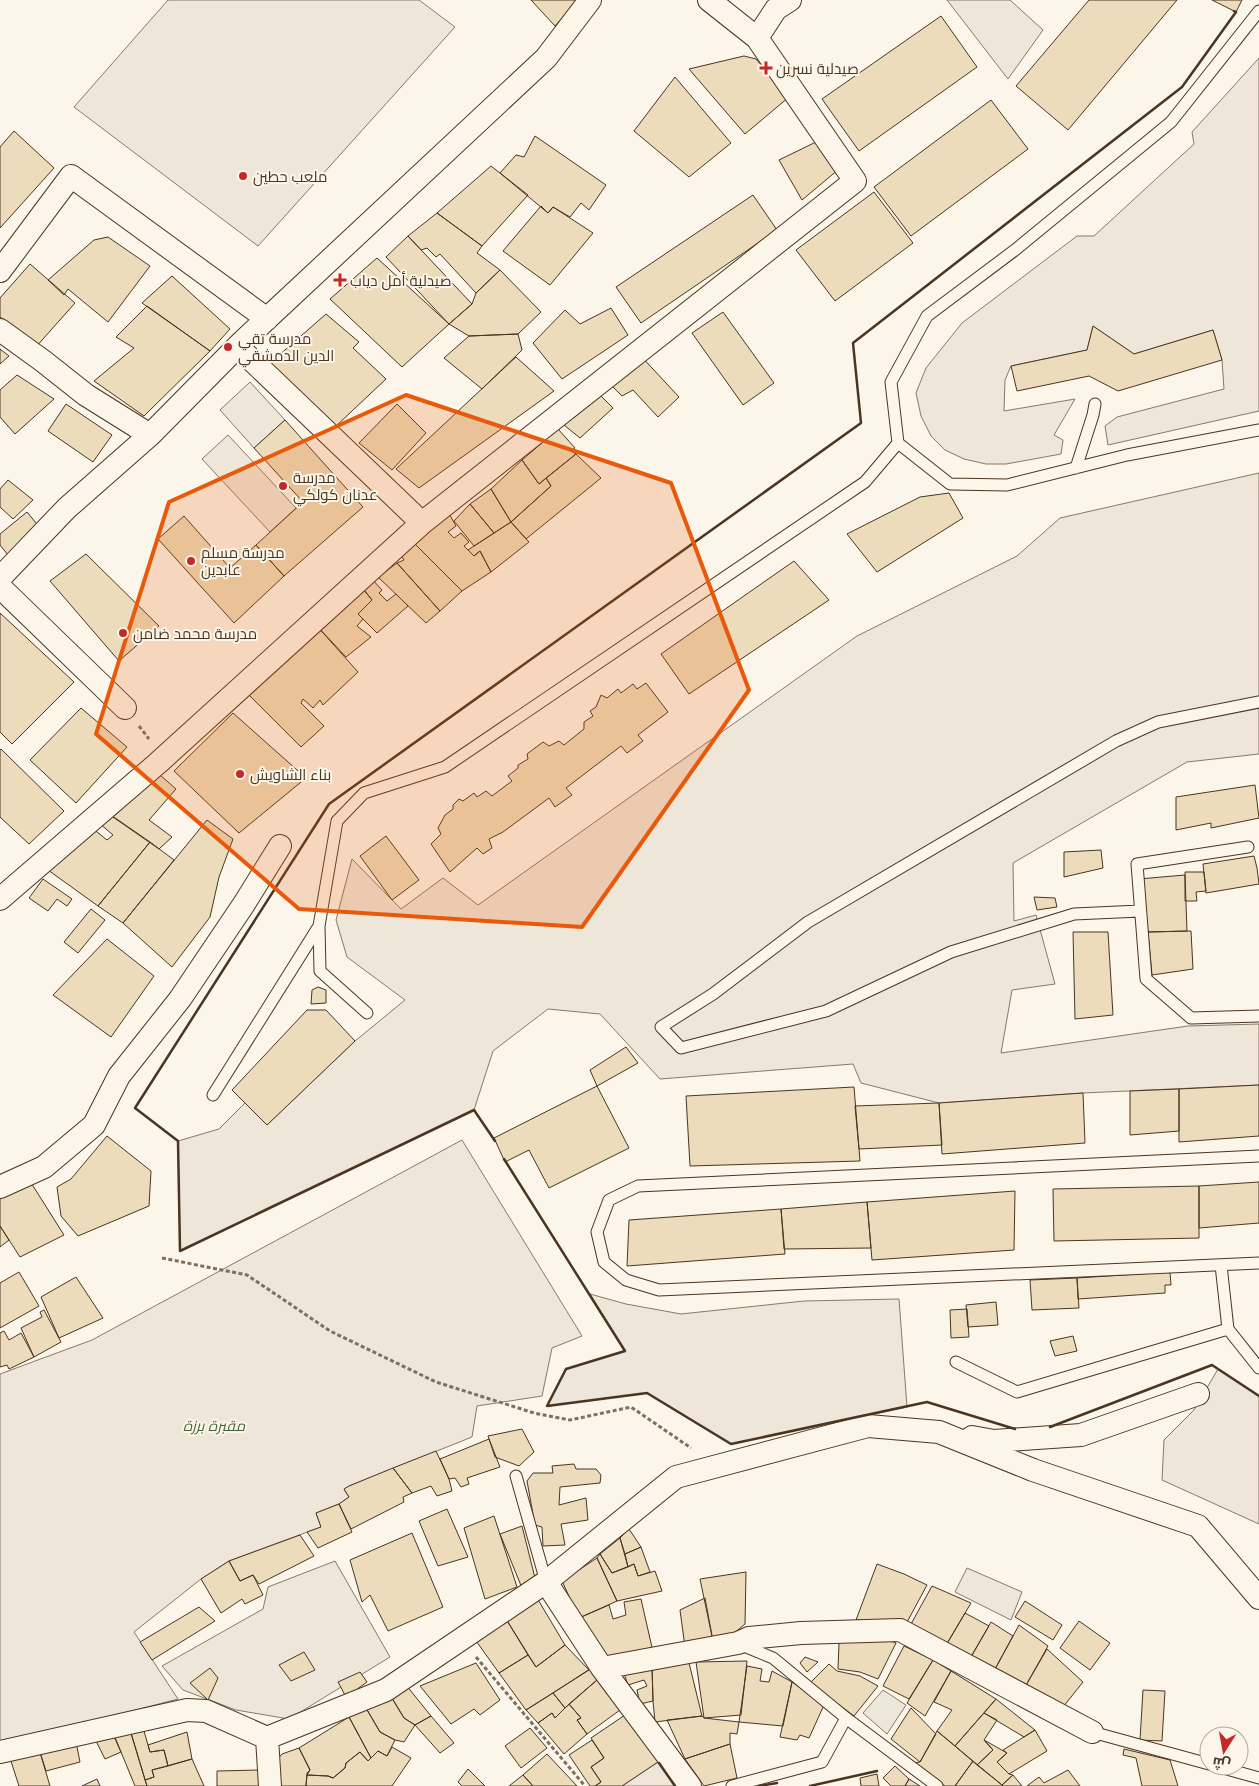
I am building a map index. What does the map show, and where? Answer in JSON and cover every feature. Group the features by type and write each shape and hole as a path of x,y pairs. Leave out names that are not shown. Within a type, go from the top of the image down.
{"street":[{"path":"0,578 67,508 150,435 267,319 546,58 590,0"},
{"path":"0,899 158,763 422,523 855,182 757,38 709,0"},
{"path":"757,38 776,9 790,0"},
{"path":"0,272 71,176 267,319"},
{"path":"0,330 86,395 150,435"},
{"path":"238,347 422,523"},
{"path":"0,587 125,708"},
{"path":"0,1187 44,1167 94,1125 119,1076 180,999 244,904 280,846"},
{"path":"0,1752 187,1710 206,1711 267,1738 386,1690 546,1582 676,1477 716,1465 868,1426 939,1432 994,1441 1081,1435 1198,1394"},
{"path":"939,1432 1033,1470 1198,1526 1259,1598"},
{"path":"546,1582 602,1668 690,1786"},
{"path":"602,1668 738,1643 749,1638 801,1633 900,1630 1092,1732"},
{"path":"267,1738 270,1786"}],"lane":[{"path":"1259,11 1171,122 1015,250 927,316 891,382 898,443 950,484 1007,485 1127,455 1259,430"},
{"path":"1076,468 1095,404"},
{"path":"367,1013 320,971 319,926 338,821 364,793 445,767 865,482 898,443"},
{"path":"1140,911 1074,914 951,952 826,1011 681,1048 661,1027 713,994 808,922 1116,741 1158,722 1259,702"},
{"path":"1248,847 1137,864 1140,911 1146,979 1191,1018 1259,1016"},
{"path":"213,1094 319,926"},
{"path":"1259,1156 638,1186 609,1200 597,1232 604,1262 626,1280 659,1290 1259,1263"},
{"path":"1220,1265 1228,1329 1259,1368"},
{"path":"956,1362 1017,1392 1228,1329"},
{"path":"516,1476 546,1582"},
{"path":"738,1643 773,1658 846,1718 937,1786"},
{"path":"732,1786 822,1762 846,1718"},
{"path":"1092,1732 1199,1761"}],"path":[{"path":"125,708 149,739 158,763"},
{"path":"162,1258 247,1276 330,1331 436,1382 534,1413 570,1420 631,1407 716,1465"},
{"path":"461,1639 585,1786"}],"highlighted area":[{"path":"406,395 671,483 749,690 582,927 299,909 96,734 169,502"}],"green space":[{"name":"ملعب حطين","path":"168,0 419,0 455,27 258,246 74,107"},
{"path":"947,0 1010,0 1043,30 1008,79"},
{"path":"1259,58 1259,411 1108,445 1105,426 1117,417 1224,389 1222,360 1213,330 1134,354 1093,326 1087,350 1011,366 1005,380 1004,411 1075,399 1054,435 1063,440 1061,454 1006,464 986,464 964,459 945,450 931,436 921,416 916,393 926,368 962,323 1077,236 1094,236 1194,144 1192,132"},
{"path":"250,382 285,420 254,448 220,410"},
{"path":"228,435 296,508 270,532 202,459"},
{"path":"1259,473 1259,754 1187,762 1013,863 1014,921 1036,915 1055,984 1012,990 1001,1053 1188,1026 1259,1024 1259,1085 1083,1093 939,1103 861,1083 853,1064 660,1079 600,1014 548,1009 493,1051 474,1110 180,1251 178,1141 219,1129 245,1103 267,1125 355,1041 405,1000 347,957 336,920 352,859 401,909 443,878 478,905 857,636 1017,556 1060,518"},
{"name":"مقبرة برزة","path":"462,1140 582,1336 552,1348 542,1396 477,1406 472,1437 349,1486 344,1490 349,1497 339,1504 316,1513 321,1527 229,1561 201,1579 134,1632 178,1699 0,1745 0,1374 92,1340"},
{"path":"590,1294 626,1304 681,1314 804,1301 899,1299 907,1407 731,1444 647,1393 547,1406 566,1369 625,1351"},
{"path":"1218,1369 1259,1396 1259,1524 1162,1480 1164,1440 1194,1410"},
{"path":"335,1561 390,1657 289,1719 236,1710 183,1690 162,1666 263,1609 268,1587"},
{"path":"967,1568 1022,1592 1011,1620 955,1592"},
{"path":"658,1762 675,1786 622,1786"}],"shaded area":[{"path":"883,1690 906,1705 887,1734 863,1713"}],"building":[{"path":"531,0 578,0 555,26"},
{"path":"1089,0 1177,0 1068,130 1016,86"},
{"path":"1212,0 1242,0 1236,12"},
{"path":"941,16 977,67 859,151 822,99"},
{"path":"744,56 756,59 789,97 745,134 689,69"},
{"path":"675,77 731,143 689,177 634,131"},
{"path":"991,100 1028,149 911,236 874,187"},
{"path":"14,131 54,168 0,228 0,147"},
{"path":"535,136 606,185 589,210 581,203 570,217 553,207 548,213 500,173 516,155 524,157"},
{"path":"818,141 839,169 802,200 779,160"},
{"path":"491,166 528,195 482,246 437,213"},
{"path":"874,192 913,243 835,301 796,250"},
{"path":"753,195 777,230 641,323 616,287"},
{"path":"541,206 548,213 553,207 593,233 550,285 503,251"},
{"path":"437,213 482,246 477,253 500,270 476,293 440,254 436,257 427,248 421,250 408,236"},
{"path":"408,236 472,304 449,324 386,257"},
{"path":"108,237 150,266 108,322 68,289 64,295 48,280 94,240"},
{"path":"377,258 449,324 402,367 330,299"},
{"path":"30,264 75,303 35,348 0,317 0,298"},
{"path":"500,270 541,312 518,334 469,336 449,324 472,304 476,293"},
{"path":"172,276 230,329 210,351 142,303"},
{"path":"147,306 210,351 144,416 94,381 134,348 116,337"},
{"path":"611,308 628,335 562,379 533,343 565,310 580,324"},
{"path":"723,312 774,383 743,405 692,333"},
{"path":"326,314 359,342 353,348 386,379 335,427 269,364"},
{"path":"1093,326 1134,354 1213,330 1222,360 1118,391 1089,376 1017,391 1011,366 1087,350"},
{"path":"518,334 522,350 482,389 444,358 469,336"},
{"path":"0,349 9,356 0,364"},
{"path":"639,354 679,397 658,417 633,390 622,396 609,383"},
{"path":"516,357 554,391 419,488 396,469"},
{"path":"17,375 54,399 15,434 0,417 0,390"},
{"path":"601,396 613,408 580,438 564,425"},
{"path":"66,404 112,435 93,462 48,431"},
{"path":"397,404 426,433 392,470 359,443"},
{"path":"285,420 363,507 284,576 256,545 303,502 254,448"},
{"path":"558,429 575,448 571,451 576,454 539,484 522,460"},
{"path":"576,454 601,478 526,539 511,522 551,486 546,478"},
{"path":"522,460 539,484 546,478 551,486 511,522 491,489"},
{"path":"8,480 33,500 13,519 0,507 0,489"},
{"path":"491,489 511,522 494,533 470,504"},
{"path":"949,493 963,518 877,572 847,534 920,497"},
{"path":"470,504 494,533 474,546 454,521"},
{"path":"447,510 456,526 448,532 454,538 461,533 469,542 464,546 474,556 480,551 491,572 462,591 410,539"},
{"path":"27,512 41,529 8,555 0,545 0,534"},
{"path":"184,516 230,568 256,545 284,576 234,623 158,539"},
{"path":"511,522 529,542 491,572 480,551 474,556 468,550"},
{"path":"410,539 462,591 440,611 397,563 404,560 396,548"},
{"path":"86,554 159,626 119,661 50,581"},
{"path":"794,561 829,600 689,694 661,654"},
{"path":"397,563 440,611 426,623 378,577"},
{"path":"370,577 382,590 379,593 387,601 396,594 408,606 377,633 358,614 372,600 360,585"},
{"path":"360,585 372,600 358,614 363,619 357,626 371,637 346,657 316,625"},
{"path":"0,613 74,682 12,744 0,732"},
{"path":"316,625 358,672 323,705 320,700 313,708 303,699 301,703 324,726 301,747 245,691"},
{"path":"646,683 668,712 638,735 643,741 627,753 621,746 566,788 572,795 555,807 549,798 503,832 489,839 492,848 483,854 477,848 450,872 431,844 441,834 438,828 445,815 453,809 453,805 459,799 463,801 474,793 477,797 486,791 492,796 512,781 508,776 518,768 518,765 528,759 527,754 543,742 549,746 559,741 564,745 584,729 584,722 593,716 590,711 596,707 601,695 607,698 618,689 621,693 633,684 637,689"},
{"path":"81,708 127,747 76,803 30,760"},
{"name":"بناء الشاويش","path":"233,713 306,778 239,833 174,771"},
{"path":"1,749 64,811 29,844 0,817"},
{"path":"159,774 176,789 149,820 172,837 159,849 113,817"},
{"path":"1255,785 1259,818 1211,828 1211,823 1176,830 1176,797"},
{"path":"108,813 150,842 98,906 48,870 92,828 107,840 113,835 99,823"},
{"path":"207,820 233,839 219,877 210,917 172,967 123,923"},
{"path":"386,836 419,880 392,900 360,856"},
{"path":"150,842 174,860 123,923 98,906"},
{"path":"1101,850 1103,868 1064,877 1064,852"},
{"path":"1254,856 1259,884 1206,893 1203,864"},
{"path":"1185,872 1204,872 1206,891 1196,892 1197,901 1185,901"},
{"path":"1185,875 1187,931 1148,932 1139,879"},
{"path":"43,879 72,899 67,906 57,899 48,911 29,898"},
{"path":"1034,897 1055,898 1057,907 1037,910"},
{"path":"91,909 105,920 78,953 64,942"},
{"path":"1191,931 1193,969 1152,975 1148,932"},
{"path":"1073,932 1108,932 1113,1015 1075,1019"},
{"path":"107,939 154,976 111,1037 53,995"},
{"path":"318,987 326,990 326,1003 311,1004 312,990"},
{"path":"307,1010 326,1010 355,1041 267,1125 232,1090"},
{"path":"626,1047 638,1063 597,1086 590,1070"},
{"path":"1259,1085 1259,1136 1179,1142 1179,1089"},
{"path":"597,1086 629,1148 549,1188 529,1150 505,1162 494,1138"},
{"path":"854,1087 860,1161 690,1166 686,1096"},
{"path":"1179,1089 1179,1131 1130,1135 1130,1091"},
{"path":"1083,1093 1085,1143 942,1154 939,1103"},
{"path":"939,1103 942,1145 859,1149 855,1106"},
{"path":"107,1136 151,1171 149,1206 78,1236 61,1216 57,1187 71,1179"},
{"path":"28,1178 64,1235 20,1257 0,1226 0,1199"},
{"path":"1259,1182 1259,1223 1199,1228 1199,1186"},
{"path":"1199,1186 1199,1238 1054,1241 1053,1189"},
{"path":"1015,1191 1014,1250 872,1260 867,1202"},
{"path":"867,1202 871,1248 784,1249 781,1209"},
{"path":"781,1209 785,1254 627,1266 629,1220"},
{"path":"0,1226 9,1240 0,1247"},
{"path":"19,1272 39,1306 0,1328 0,1283"},
{"path":"1170,1272 1171,1285 1165,1285 1165,1293 1078,1299 1077,1278"},
{"path":"76,1277 103,1318 59,1338 41,1297"},
{"path":"1077,1278 1079,1308 1032,1310 1030,1280"},
{"path":"996,1302 998,1325 968,1327 966,1305"},
{"path":"967,1309 969,1337 951,1338 950,1310"},
{"path":"44,1310 61,1342 34,1357 21,1328 42,1317 40,1312"},
{"path":"4,1331 9,1340 21,1333 34,1357 9,1369 7,1365 0,1367 0,1333"},
{"path":"1073,1336 1077,1351 1055,1356 1050,1341"},
{"path":"522,1429 534,1452 519,1466 495,1457 488,1436"},
{"path":"489,1439 500,1467 467,1478 469,1484 461,1487 455,1478 449,1479 440,1459"},
{"path":"436,1451 449,1479 452,1491 437,1496 431,1486 412,1493 393,1468"},
{"path":"574,1464 576,1469 596,1469 601,1475 600,1483 560,1487 559,1505 586,1498 588,1520 561,1524 565,1545 543,1546 542,1527 535,1525 527,1481 533,1473 553,1473 552,1466"},
{"path":"393,1468 412,1493 403,1497 404,1502 351,1529 339,1504 349,1497 344,1489"},
{"path":"339,1504 352,1532 318,1548 307,1532 321,1527 316,1513"},
{"path":"447,1509 468,1557 438,1566 419,1521"},
{"path":"494,1516 517,1587 485,1599 464,1528"},
{"path":"522,1526 535,1578 522,1588 500,1534"},
{"path":"629,1529 641,1547 625,1554 620,1538"},
{"path":"412,1533 443,1607 388,1631 370,1595 362,1602 350,1560"},
{"path":"300,1535 314,1556 259,1584 253,1575 240,1581 229,1561"},
{"path":"620,1538 628,1567 612,1573 600,1554"},
{"path":"641,1547 650,1572 638,1576 634,1564 628,1567 625,1554"},
{"path":"600,1554 612,1573 634,1564 638,1576 655,1571 662,1591 617,1601 597,1558"},
{"path":"597,1558 617,1601 579,1618 562,1581"},
{"path":"229,1561 240,1581 253,1575 263,1595 245,1604 242,1599 221,1613 201,1579"},
{"path":"877,1564 927,1585 906,1624 856,1620"},
{"path":"746,1572 745,1624 732,1635 713,1641 700,1579"},
{"path":"932,1586 971,1603 945,1647 911,1624"},
{"path":"537,1598 565,1645 536,1667 506,1619"},
{"path":"705,1598 713,1641 685,1647 680,1610"},
{"path":"641,1599 653,1652 606,1658 579,1618 609,1605 613,1619 626,1615 624,1602"},
{"path":"1025,1601 1062,1625 1053,1640 1015,1617"},
{"path":"199,1607 215,1621 152,1660 140,1642"},
{"path":"965,1613 989,1626 969,1660 945,1647"},
{"path":"506,1619 528,1655 499,1673 474,1638"},
{"path":"1079,1621 1110,1643 1090,1670 1060,1648"},
{"path":"991,1622 1013,1636 994,1671 971,1657"},
{"path":"1019,1625 1048,1646 1025,1687 994,1671"},
{"path":"877,1636 896,1643 878,1679 860,1672 838,1669 839,1643"},
{"path":"565,1645 589,1670 526,1710 499,1673 528,1655 536,1667"},
{"path":"904,1646 933,1660 909,1699 883,1686"},
{"path":"1047,1649 1083,1682 1059,1712 1025,1687"},
{"path":"304,1652 315,1670 291,1681 279,1665"},
{"path":"805,1657 818,1662 807,1672 800,1663"},
{"path":"933,1660 951,1671 925,1716 907,1703"},
{"path":"747,1661 741,1715 704,1718 696,1662"},
{"path":"476,1663 500,1700 480,1715 474,1709 451,1724 420,1686"},
{"path":"689,1663 702,1716 655,1722 652,1668"},
{"path":"652,1664 653,1701 640,1704 637,1690 647,1686 644,1680 628,1685 622,1668"},
{"path":"829,1664 837,1671 860,1676 878,1686 854,1716 810,1683"},
{"path":"747,1666 762,1669 760,1681 769,1682 772,1671 792,1682 783,1726 739,1722"},
{"path":"593,1667 597,1680 565,1708 553,1693"},
{"path":"210,1668 218,1678 208,1700 190,1683"},
{"path":"951,1671 996,1699 955,1746 937,1731 952,1710 934,1702"},
{"path":"360,1672 367,1682 346,1697 338,1682"},
{"path":"597,1680 620,1710 587,1734 577,1720 581,1718 569,1704"},
{"path":"792,1682 824,1705 809,1738 800,1735 797,1740 780,1737"},
{"path":"406,1685 431,1716 415,1725 404,1718 387,1690"},
{"path":"387,1690 404,1718 415,1725 404,1742 395,1740 380,1732 366,1708"},
{"path":"1143,1690 1165,1691 1162,1741 1140,1740"},
{"path":"553,1693 565,1708 555,1718 552,1713 538,1723 526,1710"},
{"path":"996,1699 1035,1730 1024,1737 984,1713"},
{"path":"569,1704 581,1718 577,1720 587,1734 564,1754 538,1723 552,1713 555,1718"},
{"path":"366,1708 380,1732 395,1740 387,1756 378,1751 371,1758 349,1717"},
{"path":"911,1708 936,1734 920,1762 891,1739"},
{"path":"628,1713 661,1760 622,1786 595,1786 601,1782 591,1767 604,1758 591,1738"},
{"path":"984,1713 997,1720 984,1740 993,1750 977,1765 955,1746"},
{"path":"431,1716 454,1743 440,1753 415,1725"},
{"path":"702,1716 704,1718 739,1722 737,1734 730,1733 730,1744 685,1759 667,1720"},
{"path":"349,1717 371,1758 368,1761 360,1752 346,1763 345,1768 333,1778 307,1775 310,1770 299,1748"},
{"path":"530,1728 547,1748 521,1768 505,1746"},
{"path":"1035,1730 1047,1751 1009,1774 997,1762 1007,1753 1003,1750"},
{"path":"144,1731 150,1752 164,1750 168,1766 152,1770 154,1777 145,1780 131,1733"},
{"path":"937,1731 973,1761 955,1786 945,1786 913,1763 920,1762"},
{"path":"112,1732 121,1752 105,1759 95,1739"},
{"path":"187,1732 192,1759 168,1766 164,1750 150,1752 148,1745"},
{"path":"131,1733 147,1786 135,1786 114,1735"},
{"path":"592,1740 604,1758 591,1767 601,1782 595,1786 590,1786 569,1755"},
{"path":"984,1740 1007,1753 997,1762 1009,1774 1013,1775 1002,1785 977,1765 993,1750"},
{"path":"76,1742 80,1762 46,1771 40,1752"},
{"path":"730,1744 737,1778 704,1786 685,1759"},
{"path":"392,1747 411,1758 392,1786 306,1786 307,1775 333,1778 345,1768 346,1763 360,1752 368,1761 378,1751 387,1756"},
{"path":"299,1748 310,1770 307,1773 306,1786 276,1786 276,1761 282,1754"},
{"path":"39,1749 50,1786 19,1786 9,1755"},
{"path":"1124,1749 1170,1760 1178,1786 1142,1786 1136,1758 1123,1755"},
{"path":"547,1754 577,1786 533,1786 523,1775"},
{"path":"192,1759 204,1786 147,1786 145,1780 154,1777 152,1770"},
{"path":"973,1761 1002,1785 1003,1786 955,1786"},
{"path":"895,1766 909,1779 905,1786 891,1786 883,1778"},
{"path":"468,1769 485,1786 462,1786 458,1782"},
{"path":"259,1770 260,1786 217,1786 217,1771"},
{"path":"1068,1770 1080,1786 1027,1786 1039,1777 1044,1783"},
{"path":"877,1774 879,1786 861,1786 860,1778"},
{"path":"523,1775 533,1786 509,1786"},
{"path":"1013,1775 1022,1786 1002,1785"},
{"path":"97,1779 100,1786 82,1786"},
{"path":"909,1779 920,1786 905,1786"}],"wall":[{"path":"495,1141 474,1110 180,1251 178,1141 135,1108 329,804 861,423 853,343 1182,87 1236,12 1234,11"},
{"path":"504,1159 625,1351 566,1369 547,1406 647,1393 731,1444 927,1402 1015,1429"},
{"path":"1050,1427 1212,1365 1259,1396"},
{"path":"659,1763 675,1786"},
{"path":"810,1786 877,1771"},
{"path":"759,1786 777,1783"}],"place":[{"name":"صيدلية نسرين","path":"766,68"},
{"name":"ملعب حطين","path":"243,176"},
{"name":"صيدلية أمل دياب","path":"340,280"},
{"name":"مدرسة تقي الدين الدمشقي","path":"228,347"},
{"name":"مدرسة عدنان كولكي","path":"283,486"},
{"name":"مدرسة مسلم عابدين","path":"191,561"},
{"name":"مدرسة محمد ضامن","path":"123,633"},
{"name":"بناء الشاويش","path":"240,774"}]}
